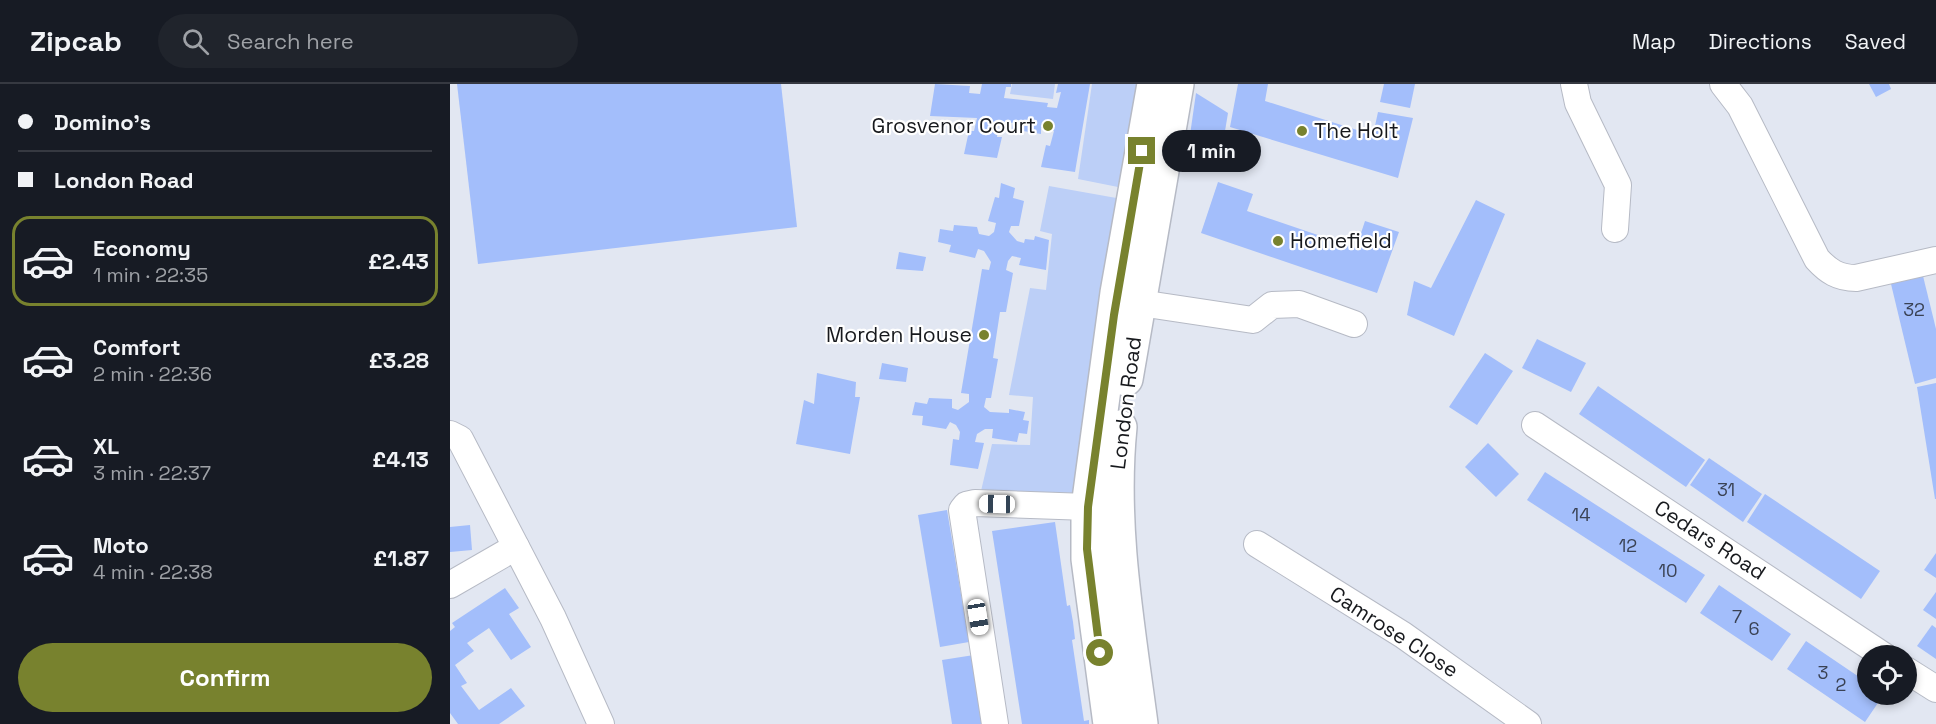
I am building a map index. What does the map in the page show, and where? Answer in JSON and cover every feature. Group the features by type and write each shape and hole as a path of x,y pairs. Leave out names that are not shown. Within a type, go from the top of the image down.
{"highway":[{"name":"London Road","path":"1110,724 1088,559 1088,507 1117,293 1154,84"},
{"name":"London Road","path":"1141,724 1118,553 1116,462 1121,415 1177,84"}],"street":[{"path":"1574,84 1578,103 1618,186 1615,229"},
{"path":"1723,84 1740,106 1817,259 1827,271 1844,278 1856,278 1936,260"},
{"path":"1140,303 1253,320 1272,304 1299,304 1354,324"},
{"name":"Cedars Road","path":"1535,425 1867,645"},
{"path":"450,434 460,439 553,618 601,724"},
{"path":"994,724 962,510 966,505 975,503 1088,507"},
{"name":"Camrose Close","path":"1257,544 1403,635 1528,724"},
{"path":"450,585 516,547"},
{"path":"1917,677 1936,689"}],"shaded area":[{"path":"1012,84 1055,84 1053,99 1010,94"},
{"path":"1092,84 1141,84 1123,188 1078,179"},
{"path":"1049,186 1122,199 1079,493 981,491 992,444 1030,445 1033,397 1009,395 1030,288 1046,290 1052,234 1040,231"}],"building":[{"path":"457,84 781,84 797,227 478,264"},
{"name":"Grosvenor Court","path":"935,84 970,86 969,93 980,94 982,84 1011,84 1011,87 1006,87 1004,98 1048,103 1047,107 1057,108 1061,92 1056,93 1058,84 1090,84 1075,172 1041,167 1046,145 1050,146 1054,131 1041,128 1041,134 1012,129 1013,123 999,121 997,137 1002,137 997,158 964,154 969,131 974,131 977,118 930,116"},
{"name":"The Holt","path":"1238,84 1268,84 1265,101 1373,135 1378,112 1413,118 1398,178 1230,127"},
{"name":"The Holt","path":"1384,84 1415,84 1410,108 1380,102"},
{"path":"1869,84 1889,84 1891,89 1876,97"},
{"path":"1196,93 1228,113 1223,143 1190,135"},
{"name":"Homefield","path":"1218,182 1253,194 1247,211 1356,248 1365,221 1399,232 1377,293 1201,233"},
{"name":"Morden House","path":"1001,183 1015,188 1013,198 1024,201 1019,226 1011,226 1009,232 1017,241 1024,243 1025,239 1034,240 1035,236 1049,240 1046,270 1019,265 1021,258 1012,256 1008,261 1006,270 1013,273 1006,312 1000,312 993,358 998,359 991,398 986,398 984,407 990,412 1009,413 1009,409 1025,412 1023,420 1029,421 1027,434 1019,433 1017,442 992,438 993,429 985,429 977,434 975,442 984,443 978,469 950,465 953,439 959,440 960,432 956,425 950,422 946,429 922,425 923,416 912,415 915,402 927,404 929,398 952,399 952,408 958,410 969,402 969,394 961,393 982,269 989,270 991,262 984,251 978,249 975,258 949,252 951,245 938,242 940,229 953,231 954,225 977,227 979,234 989,236 994,232 996,223 988,221 995,197 999,198"},
{"path":"1476,200 1505,214 1454,336 1407,315 1414,281 1431,288"},
{"path":"899,252 926,257 923,271 896,269"},
{"path":"1923,276 1936,329 1936,378 1915,384 1891,284"},
{"path":"1537,339 1586,363 1571,392 1522,368"},
{"path":"1485,353 1513,371 1477,425 1449,407"},
{"path":"882,363 908,368 906,382 879,379"},
{"path":"817,373 856,382 855,397 860,397 850,454 796,444 804,400 814,404"},
{"path":"1936,383 1936,499 1935,499 1917,387"},
{"path":"1598,386 1705,460 1686,487 1579,414"},
{"path":"1488,443 1519,474 1496,497 1465,467"},
{"path":"1709,458 1762,494 1743,522 1690,485"},
{"path":"1545,472 1705,575 1686,603 1527,500"},
{"path":"1765,494 1880,571 1861,599 1747,522"},
{"path":"947,510 969,642 940,647 918,515"},
{"path":"1055,522 1067,606 1070,605 1073,622 1075,639 1072,640 1084,721 1089,720 1089,724 1022,724 992,531"},
{"path":"470,525 472,550 450,552 450,527"},
{"path":"1936,553 1936,578 1924,570"},
{"path":"1719,585 1791,634 1772,661 1700,613"},
{"path":"505,588 519,608 509,614 531,647 511,660 489,628 467,643 474,651 455,665 467,683 461,686 479,710 511,688 525,706 499,724 458,724 450,713 450,631 455,627 452,623"},
{"path":"1936,592 1936,619 1923,610"},
{"path":"1932,625 1936,628 1936,659 1917,646"},
{"path":"1806,641 1857,676 1857,705 1877,705 1865,722 1787,669"},
{"path":"974,655 985,724 952,724 942,660"}],"place":[{"name":"Grosvenor Court","path":"1048,126"},
{"name":"The Holt","path":"1302,131"},
{"name":"Homefield","path":"1278,241"},
{"name":"Morden House","path":"984,335"}],"route":[{"path":"1100,653 1086,530 1104,378 1142,151"}]}
